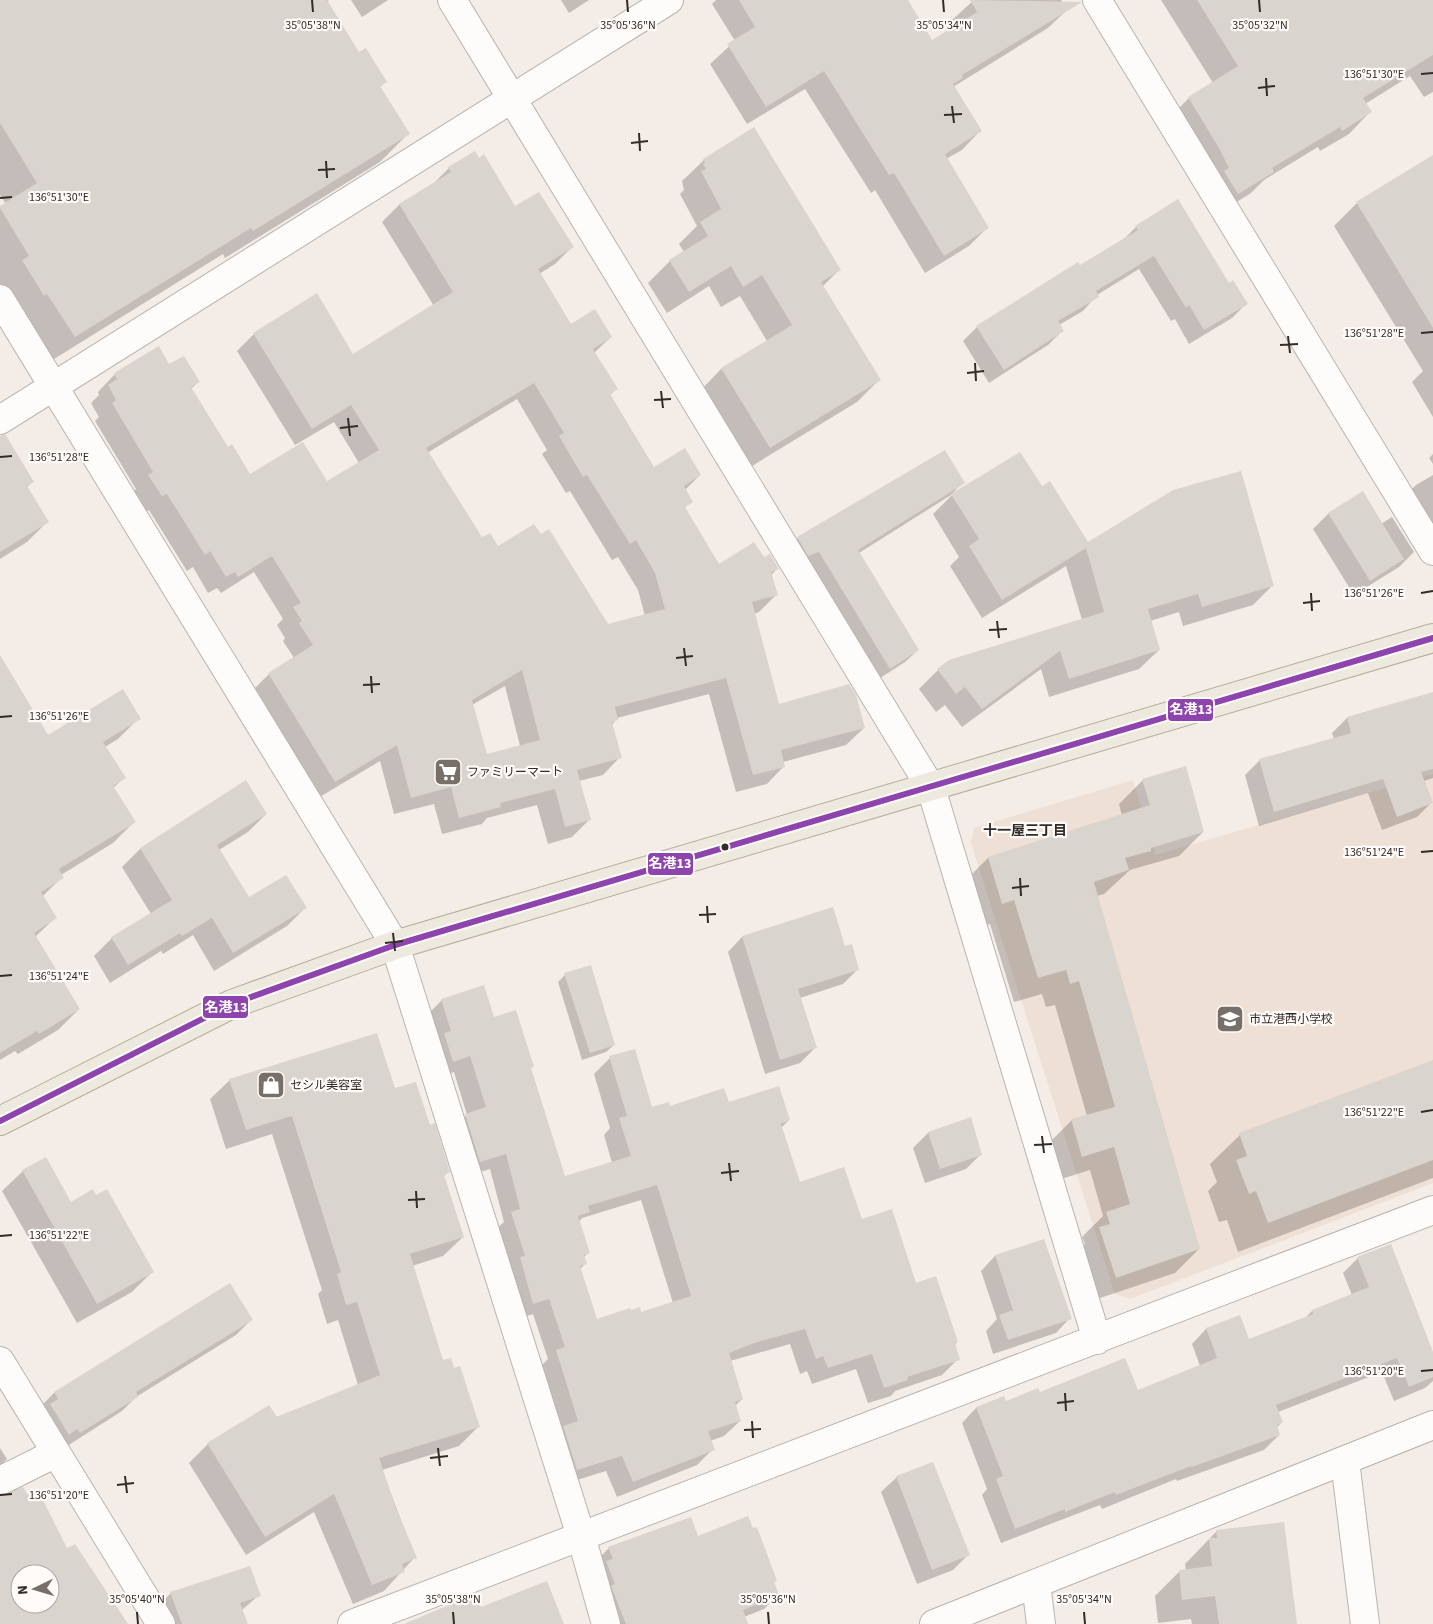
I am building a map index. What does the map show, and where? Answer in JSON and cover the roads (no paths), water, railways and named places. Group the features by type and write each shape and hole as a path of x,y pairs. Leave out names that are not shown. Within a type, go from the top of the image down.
{"main road":[{"path":"0,1121 232,1004 395,945 1433,638"}],"street":[{"path":"452,0 931,788 1097,1340"},
{"path":"0,420 669,0"},
{"path":"1096,0 1433,551"},
{"path":"0,299 395,945 581,1536 606,1624"},
{"path":"352,1624 1433,1210"},
{"path":"0,1361 161,1624"},
{"path":"934,1624 1433,1425"},
{"path":"0,1481 56,1453"},
{"path":"1345,1460 1365,1624"},
{"path":"1036,1584 1041,1624"}],"place":[{"name":"ファミリーマート","path":"448,772"},
{"name":"市立港西小学校","path":"1230,1019"},
{"name":"セシル美容室","path":"271,1085"}],"district":[{"name":"十一屋三丁目","path":"1025,831"}]}
